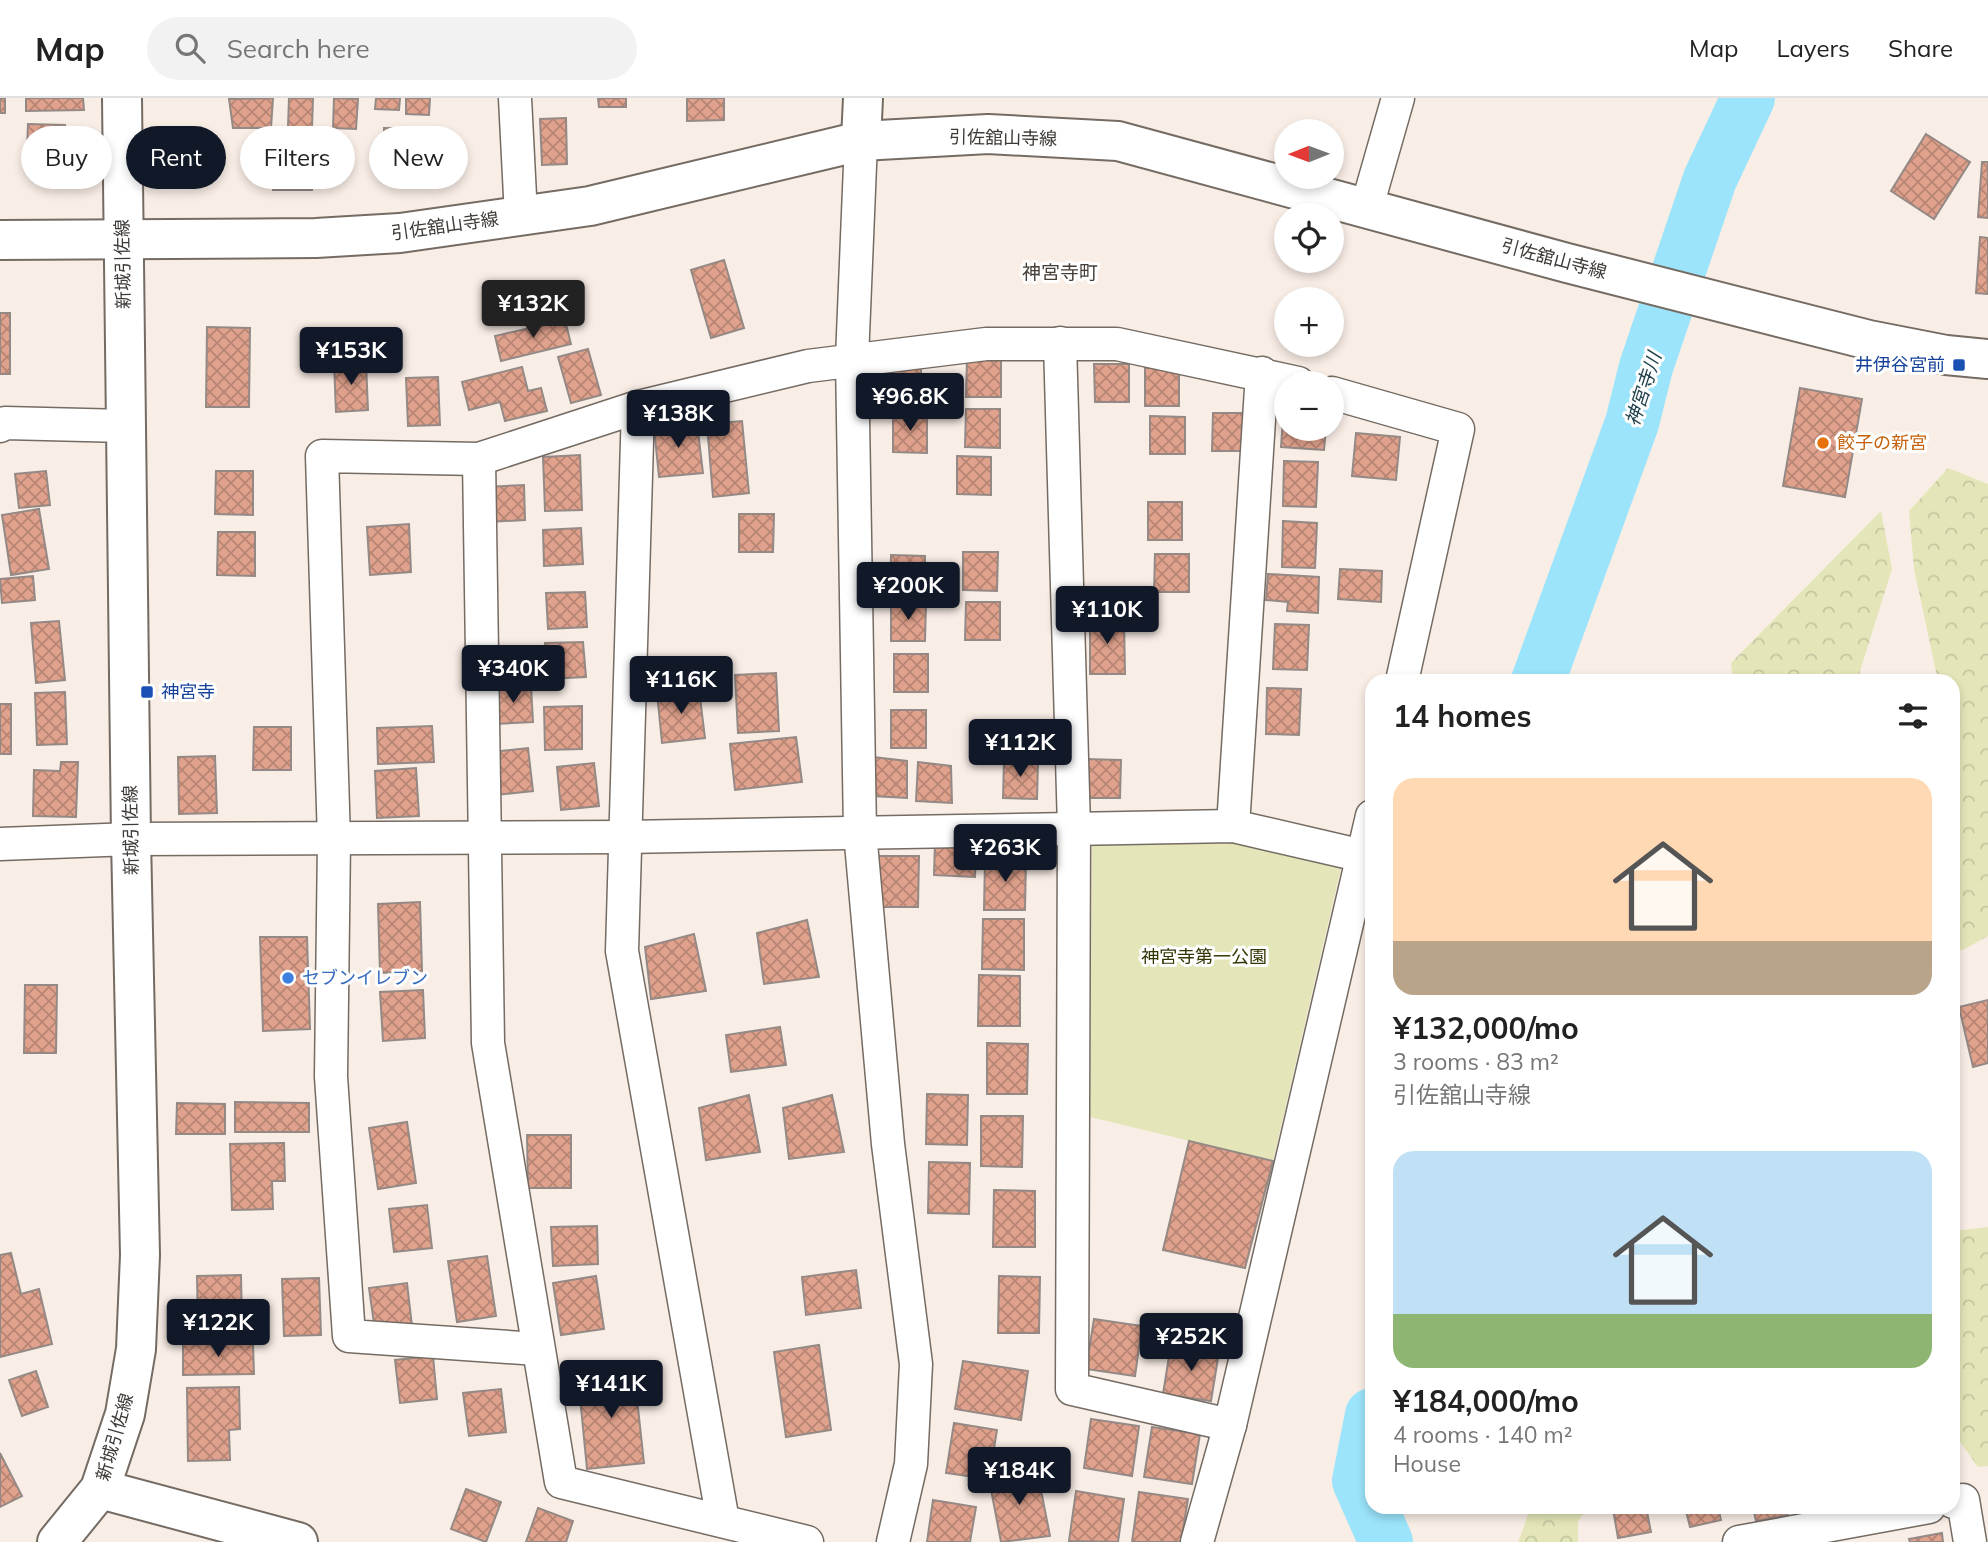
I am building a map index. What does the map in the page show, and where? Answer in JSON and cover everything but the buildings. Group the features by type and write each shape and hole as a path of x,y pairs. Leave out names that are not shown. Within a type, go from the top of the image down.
{"main road":[{"name":"新城引佐線","path":"57,1542 100,1489 125,1414 136,1349 140,1255 131,839 122,98"},
{"path":"861,141 863,98"},
{"name":"引佐舘山寺線","path":"0,240 123,240 400,233 590,206 861,141 988,134 1118,141 1366,210 1869,340 1946,355 1988,359"},
{"path":"100,1489 298,1542"}],"street":[{"path":"515,98 521,216"},
{"path":"1366,210 1398,98"},
{"path":"861,141 852,359 860,832 888,1144 916,1363 911,1464 893,1542"},
{"path":"1060,343 1074,828 1072,1389 1230,1425"},
{"path":"537,1349 349,1336 331,1077 334,840 322,456 478,459 638,407 808,366 986,344 1117,344 1274,376"},
{"path":"1233,826 1262,373"},
{"path":"1344,396 1458,429 1404,674"},
{"path":"638,407 622,951 723,1521"},
{"path":"0,426 5,423 125,426"},
{"path":"478,459 487,836 488,1043 561,1482 807,1542"},
{"path":"0,844 131,839 624,837 1233,826 1363,856"},
{"path":"1197,1542 1230,1425 1365,847"},
{"path":"1960,1501 1963,1500 1970,1542"},
{"path":"1739,1542 1891,1514"}],"green space":[{"path":"1948,468 1988,484 1988,936 1963,950 1960,949 1960,674 1936,674 1914,569 1909,511"},
{"path":"1881,511 1892,569 1859,674 1732,674 1731,663"},
{"name":"神宮寺第一公園","path":"1231,842 1341,868 1273,1161 1090,1117 1092,846"},
{"path":"1988,1227 1988,1466 1978,1467 1960,1442 1960,1230"},
{"path":"1528,1514 1584,1514 1578,1521 1578,1542 1518,1542"}],"waterway":[{"name":"神宮寺川","path":"1541,674 1632,423 1646,367 1710,179 1748,98"},
{"name":"神宮寺川","path":"1365,1451 1359,1481 1365,1495"},
{"name":"神宮寺川","path":"1374,1514 1386,1542"}],"place":[{"name":"井伊谷宮前","path":"1959,365"},
{"name":"餃子の新宮","path":"1823,443"},
{"name":"神宮寺","path":"147,692"},
{"name":"セブンイレブン","path":"288,978"}],"district":[{"name":"神宮寺町","path":"1060,272"}]}
